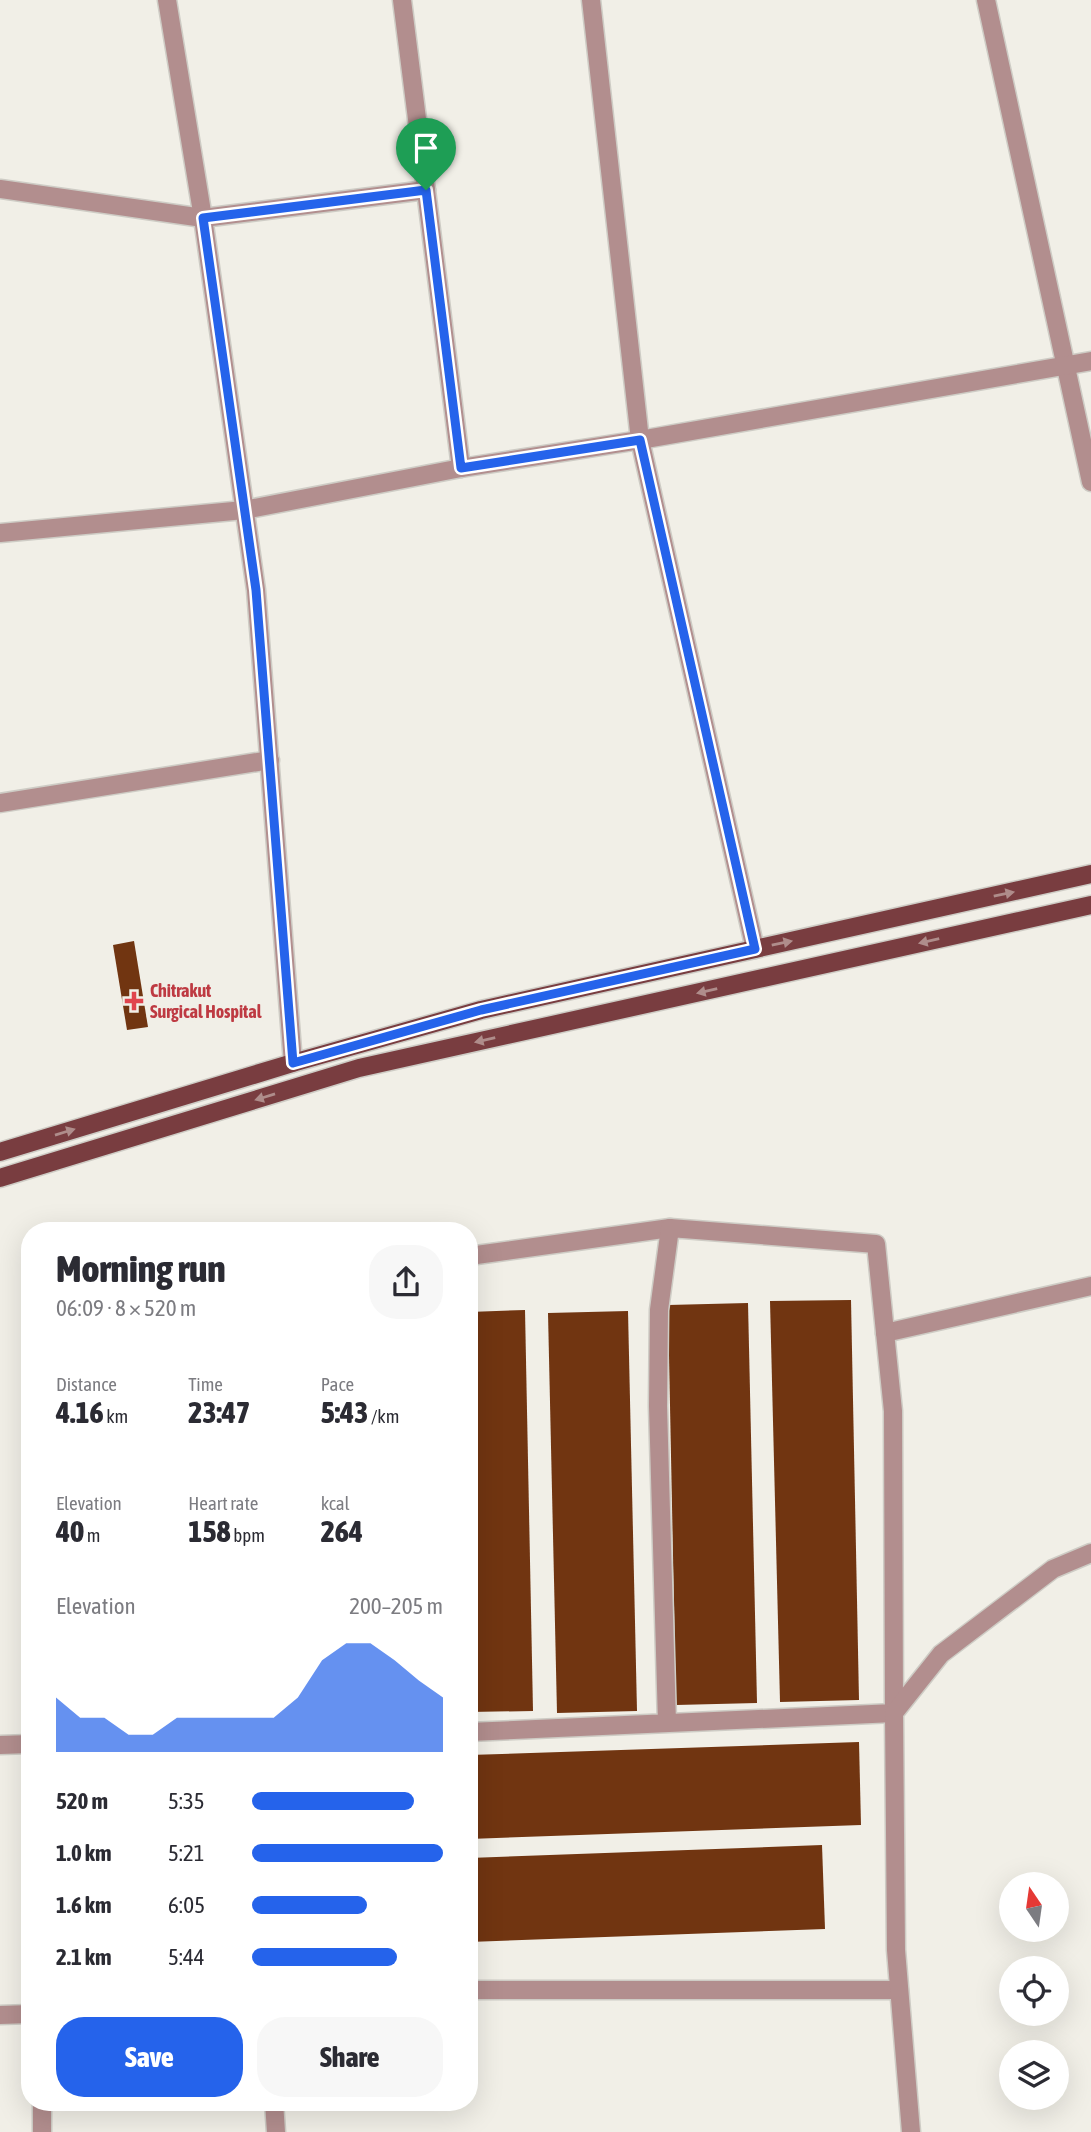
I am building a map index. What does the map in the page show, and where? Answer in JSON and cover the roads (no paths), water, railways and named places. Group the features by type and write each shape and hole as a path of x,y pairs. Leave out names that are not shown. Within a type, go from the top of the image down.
{"main road":[{"path":"0,1152 293,1063 481,1010 1091,874"},
{"path":"0,1178 359,1068 1091,905"}],"street":[{"path":"167,0 203,218 256,590 293,1063"},
{"path":"402,0 461,468"},
{"path":"590,0 640,440 755,949"},
{"path":"986,0 1091,482"},
{"path":"0,189 203,218 426,190"},
{"path":"0,533 244,510 461,468 640,440 1091,360"},
{"path":"0,803 270,760"},
{"path":"667,1723 658,1406 659,1310 670,1228"},
{"path":"478,1255 670,1228 876,1244 894,1411 896,1950 911,2132"},
{"path":"885,1333 1091,1286"},
{"path":"478,1732 894,1713 941,1654 1053,1569 1091,1553"},
{"path":"0,1745 21,1744"},
{"path":"478,1990 899,1990"},
{"path":"0,2015 21,2014"},
{"path":"42,2111 42,2132"},
{"path":"275,2111 276,2132"}],"place":[{"name":"Chitrakut Surgical Hospital","path":"134,1001"}]}
